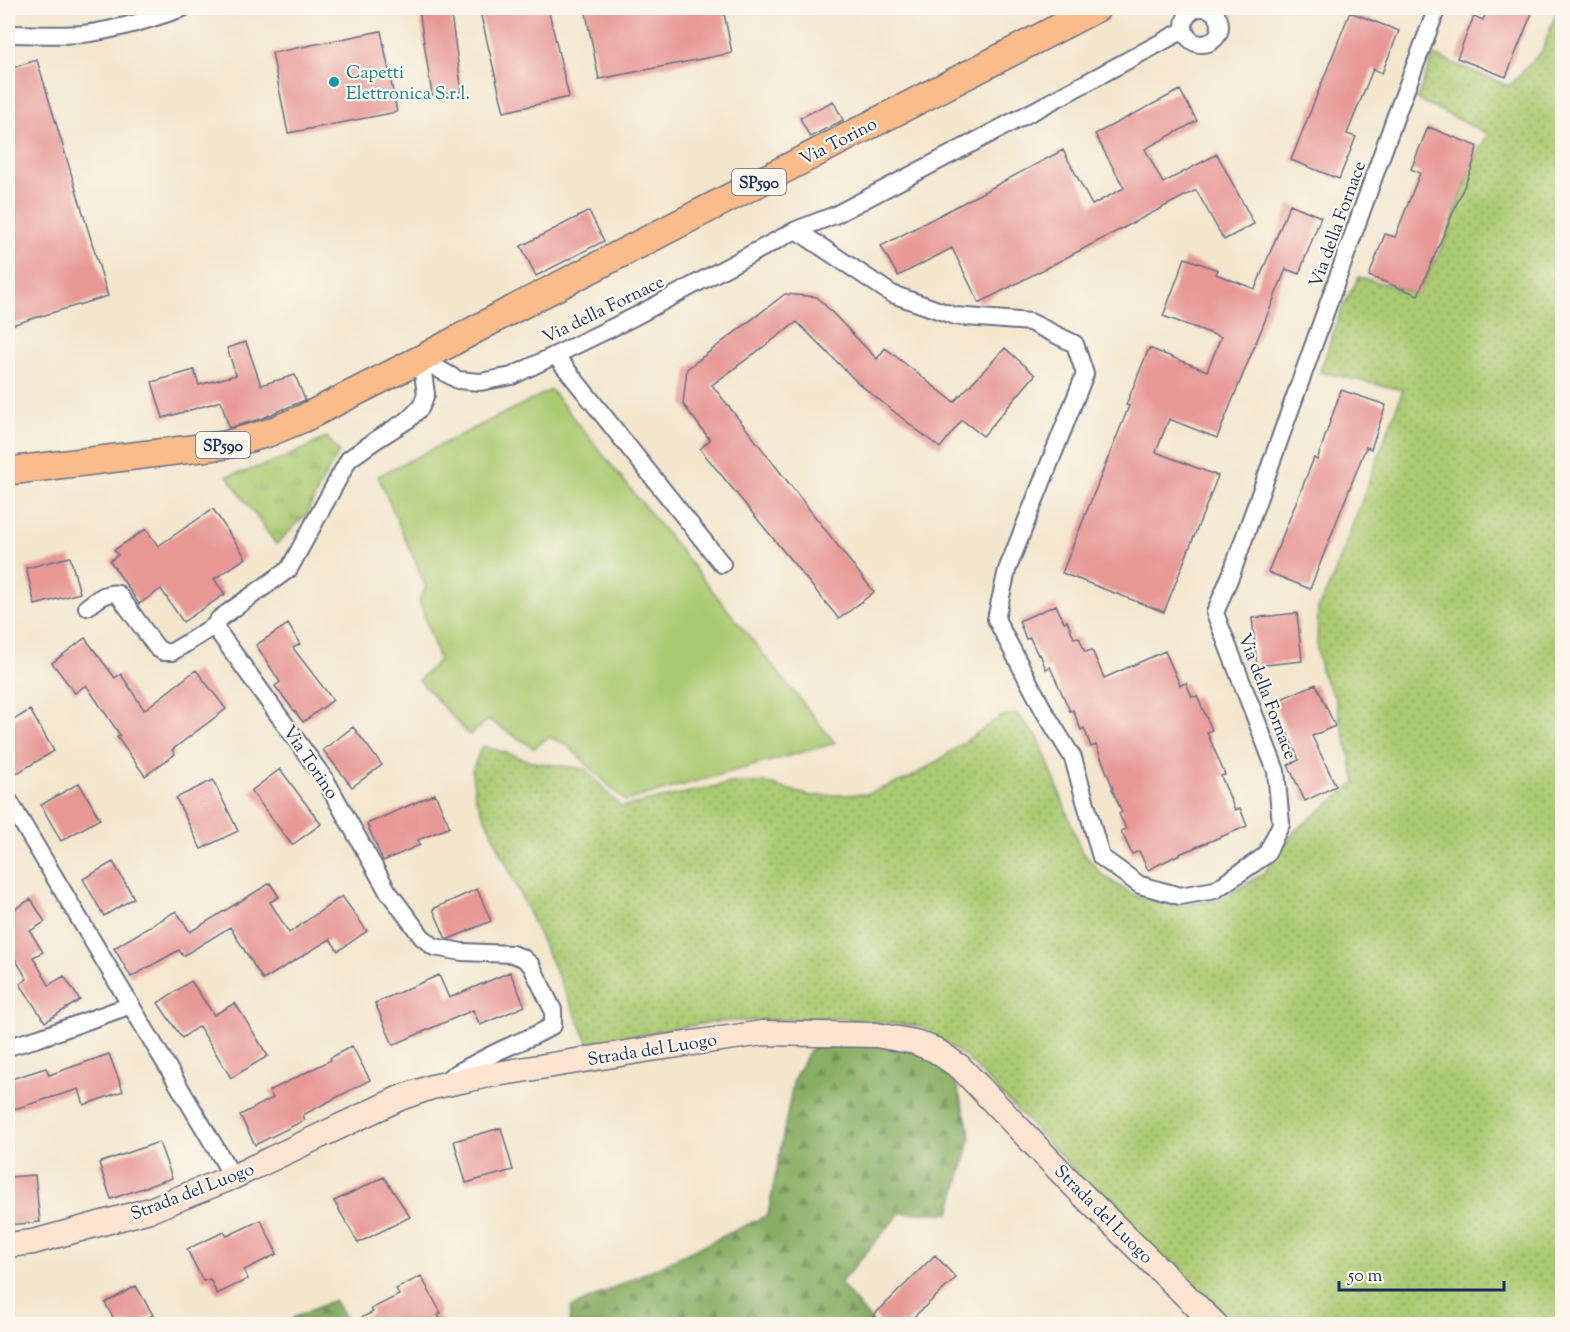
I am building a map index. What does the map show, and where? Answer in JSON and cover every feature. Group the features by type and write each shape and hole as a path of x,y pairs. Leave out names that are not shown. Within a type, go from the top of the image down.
{"main road":[{"name":"Via Torino","path":"8,471 225,445 268,433 302,419 1097,8"}],"street":[{"path":"8,34 82,34 116,28 183,8"},
{"name":"Via della Fornace","path":"796,230 892,294 955,316 1029,322 1075,344 1085,374 1007,570 996,619 1044,711 1073,758 1101,857 1140,885 1180,896 1215,890 1266,855 1281,824 1276,771 1215,614 1437,8"},
{"name":"Via della Fornace","path":"421,359 458,380 480,382 512,376 632,318 796,230 835,215 1184,30"},
{"path":"555,355 650,471 722,564"},
{"path":"87,607 112,592 118,594 157,648 164,652 172,652 214,626 219,619 289,569 349,459 409,419 421,407 426,394 421,359"},
{"name":"Via Torino","path":"214,626 326,781 387,890 422,937 434,947 462,952 512,954 523,958 531,964 553,1010 553,1025 542,1033 482,1059 432,1088"},
{"path":"8,799 233,1177"},
{"path":"8,1047 131,1005"},
{"name":"Strada del Luogo","path":"8,1245 33,1242 150,1210 233,1177 400,1098 432,1088 484,1076 651,1048 763,1033 876,1035 915,1042 936,1050 960,1066 1084,1196 1215,1324"}],"green space":[{"path":"1558,8 1562,8 1562,1324 1222,1324 967,1058 920,1026 832,1018 712,1022 589,1044 475,796 472,771 482,746 532,762 585,769 621,807 731,783 765,783 811,796 866,794 910,778 1001,716 1017,714 1039,739 1081,850 1103,876 1134,895 1175,905 1219,900 1263,874 1295,831 1356,782 1335,698 1322,675 1317,650 1318,609 1334,575 1403,390 1320,372 1342,308 1359,277 1418,294 1446,238 1475,157 1488,134 1417,99 1434,55 1509,86 1542,51"},
{"path":"551,390 835,743 625,801 567,745 549,737 534,748 489,720 469,735 419,680 439,660 419,600 426,587 378,476"},
{"path":"327,437 339,452 306,515 276,544 227,476 278,460"},
{"path":"875,1043 922,1052 952,1068 971,1137 950,1213 900,1213 840,1283 874,1324 569,1324 571,1308 768,1215 794,1078 812,1047"},
{"path":"334,1300 349,1324 291,1324 293,1318"}],"building":[{"path":"450,8 462,91 432,95 419,10"},
{"path":"479,8 548,8 569,97 504,112"},
{"path":"585,8 723,8 732,53 599,79"},
{"path":"1488,8 1534,8 1506,77 1457,58 1474,16 1483,20"},
{"path":"1350,12 1399,31 1382,73 1373,69 1347,134 1356,137 1339,179 1291,160"},
{"name":"Capetti Elettronica S.r.l.","path":"381,31 397,112 288,133 272,53"},
{"path":"37,60 108,296 8,326 8,69"},
{"path":"1180,90 1197,121 1145,149 1163,183 1217,154 1254,224 1224,240 1196,190 979,303 952,248 898,276 881,246 1063,150 1092,205 1124,188 1095,134"},
{"path":"833,101 843,120 810,137 800,118"},
{"path":"1428,127 1477,146 1471,170 1418,295 1369,276 1385,234 1395,237 1420,173 1411,169"},
{"path":"1290,204 1321,217 1299,274 1286,269 1217,438 1169,419 1156,452 1218,476 1164,612 1062,573 1129,406 1126,405 1149,348 1207,371 1221,337 1163,316 1185,258 1218,270 1216,274 1255,289"},
{"path":"589,211 604,241 536,276 521,246"},
{"path":"785,294 817,297 877,359 885,348 954,402 1005,348 1035,375 983,436 962,420 940,448 858,383 797,322 712,385 874,592 839,619 700,449 710,440 683,404 687,369"},
{"path":"246,342 261,385 295,375 305,400 263,418 229,428 221,401 163,418 152,382 194,370 199,385 236,375 227,348"},
{"path":"1341,390 1386,405 1371,449 1366,447 1310,589 1268,572 1314,458 1317,460"},
{"path":"213,509 246,558 214,579 225,594 183,622 161,589 139,604 110,561 118,555 114,550 146,529 158,546"},
{"path":"70,557 80,593 35,605 26,568"},
{"path":"1056,605 1064,622 1067,621 1074,638 1079,637 1085,652 1092,650 1104,678 1165,651 1180,685 1186,683 1192,697 1197,696 1212,730 1207,732 1225,775 1221,776 1235,810 1240,808 1247,826 1184,852 1148,870 1139,851 1132,854 1121,831 1126,829 1119,814 1122,812 1096,745 1091,747 1084,728 1081,730 1073,710 1070,711 1050,667 1046,669 1030,638 1026,639 1019,621"},
{"path":"1297,613 1302,661 1257,666 1252,618"},
{"path":"288,624 300,644 293,648 333,700 303,722 275,686 280,682 256,645"},
{"path":"85,638 115,678 121,674 144,710 196,670 226,709 172,750 175,754 145,776 117,737 120,735 86,685 75,693 52,663"},
{"path":"1316,684 1335,726 1312,736 1336,786 1305,801 1288,765 1299,760 1274,702"},
{"path":"30,710 54,751 14,775 8,762 8,723"},
{"path":"353,727 382,765 352,787 323,750"},
{"path":"280,769 321,824 292,845 251,791"},
{"path":"213,780 238,831 201,849 176,798"},
{"path":"79,783 100,819 61,841 41,805"},
{"path":"435,794 450,827 418,840 420,845 383,861 367,824"},
{"path":"113,862 134,898 104,916 83,879"},
{"path":"270,883 279,897 270,902 289,933 342,896 367,931 338,951 330,939 263,980 230,927 183,956 179,950 131,977 114,948 176,911 190,932"},
{"path":"477,889 491,921 446,939 433,909"},
{"path":"31,899 45,922 30,931 43,952 33,957 49,985 64,976 80,1000 45,1022 20,984 27,979 8,947 8,913"},
{"path":"510,972 525,1006 480,1025 473,1010 393,1045 375,1003 439,975 449,998"},
{"path":"191,981 214,1015 235,1003 268,1056 231,1078 199,1026 182,1038 158,1003"},
{"path":"352,1046 370,1080 303,1115 305,1120 255,1145 240,1115 273,1098 269,1091 331,1060 330,1058"},
{"path":"109,1054 123,1091 84,1105 79,1089 8,1111 8,1080 46,1068 49,1075"},
{"path":"501,1128 513,1170 466,1183 454,1141"},
{"path":"159,1142 172,1178 111,1199 99,1163"},
{"path":"35,1175 40,1222 8,1225 8,1177"},
{"path":"384,1177 410,1217 358,1243 334,1201"},
{"path":"261,1220 277,1254 244,1270 248,1279 217,1294 210,1279 203,1281 187,1249 224,1232 227,1236"},
{"path":"935,1255 956,1278 906,1324 883,1324 874,1315"},
{"path":"421,1276 441,1313 438,1315 443,1324 349,1324 373,1312 371,1309 399,1295 396,1289"},
{"path":"136,1286 153,1315 136,1324 117,1324 105,1303"}],"place":[{"name":"Capetti Elettronica S.r.l.","path":"334,82"}]}
